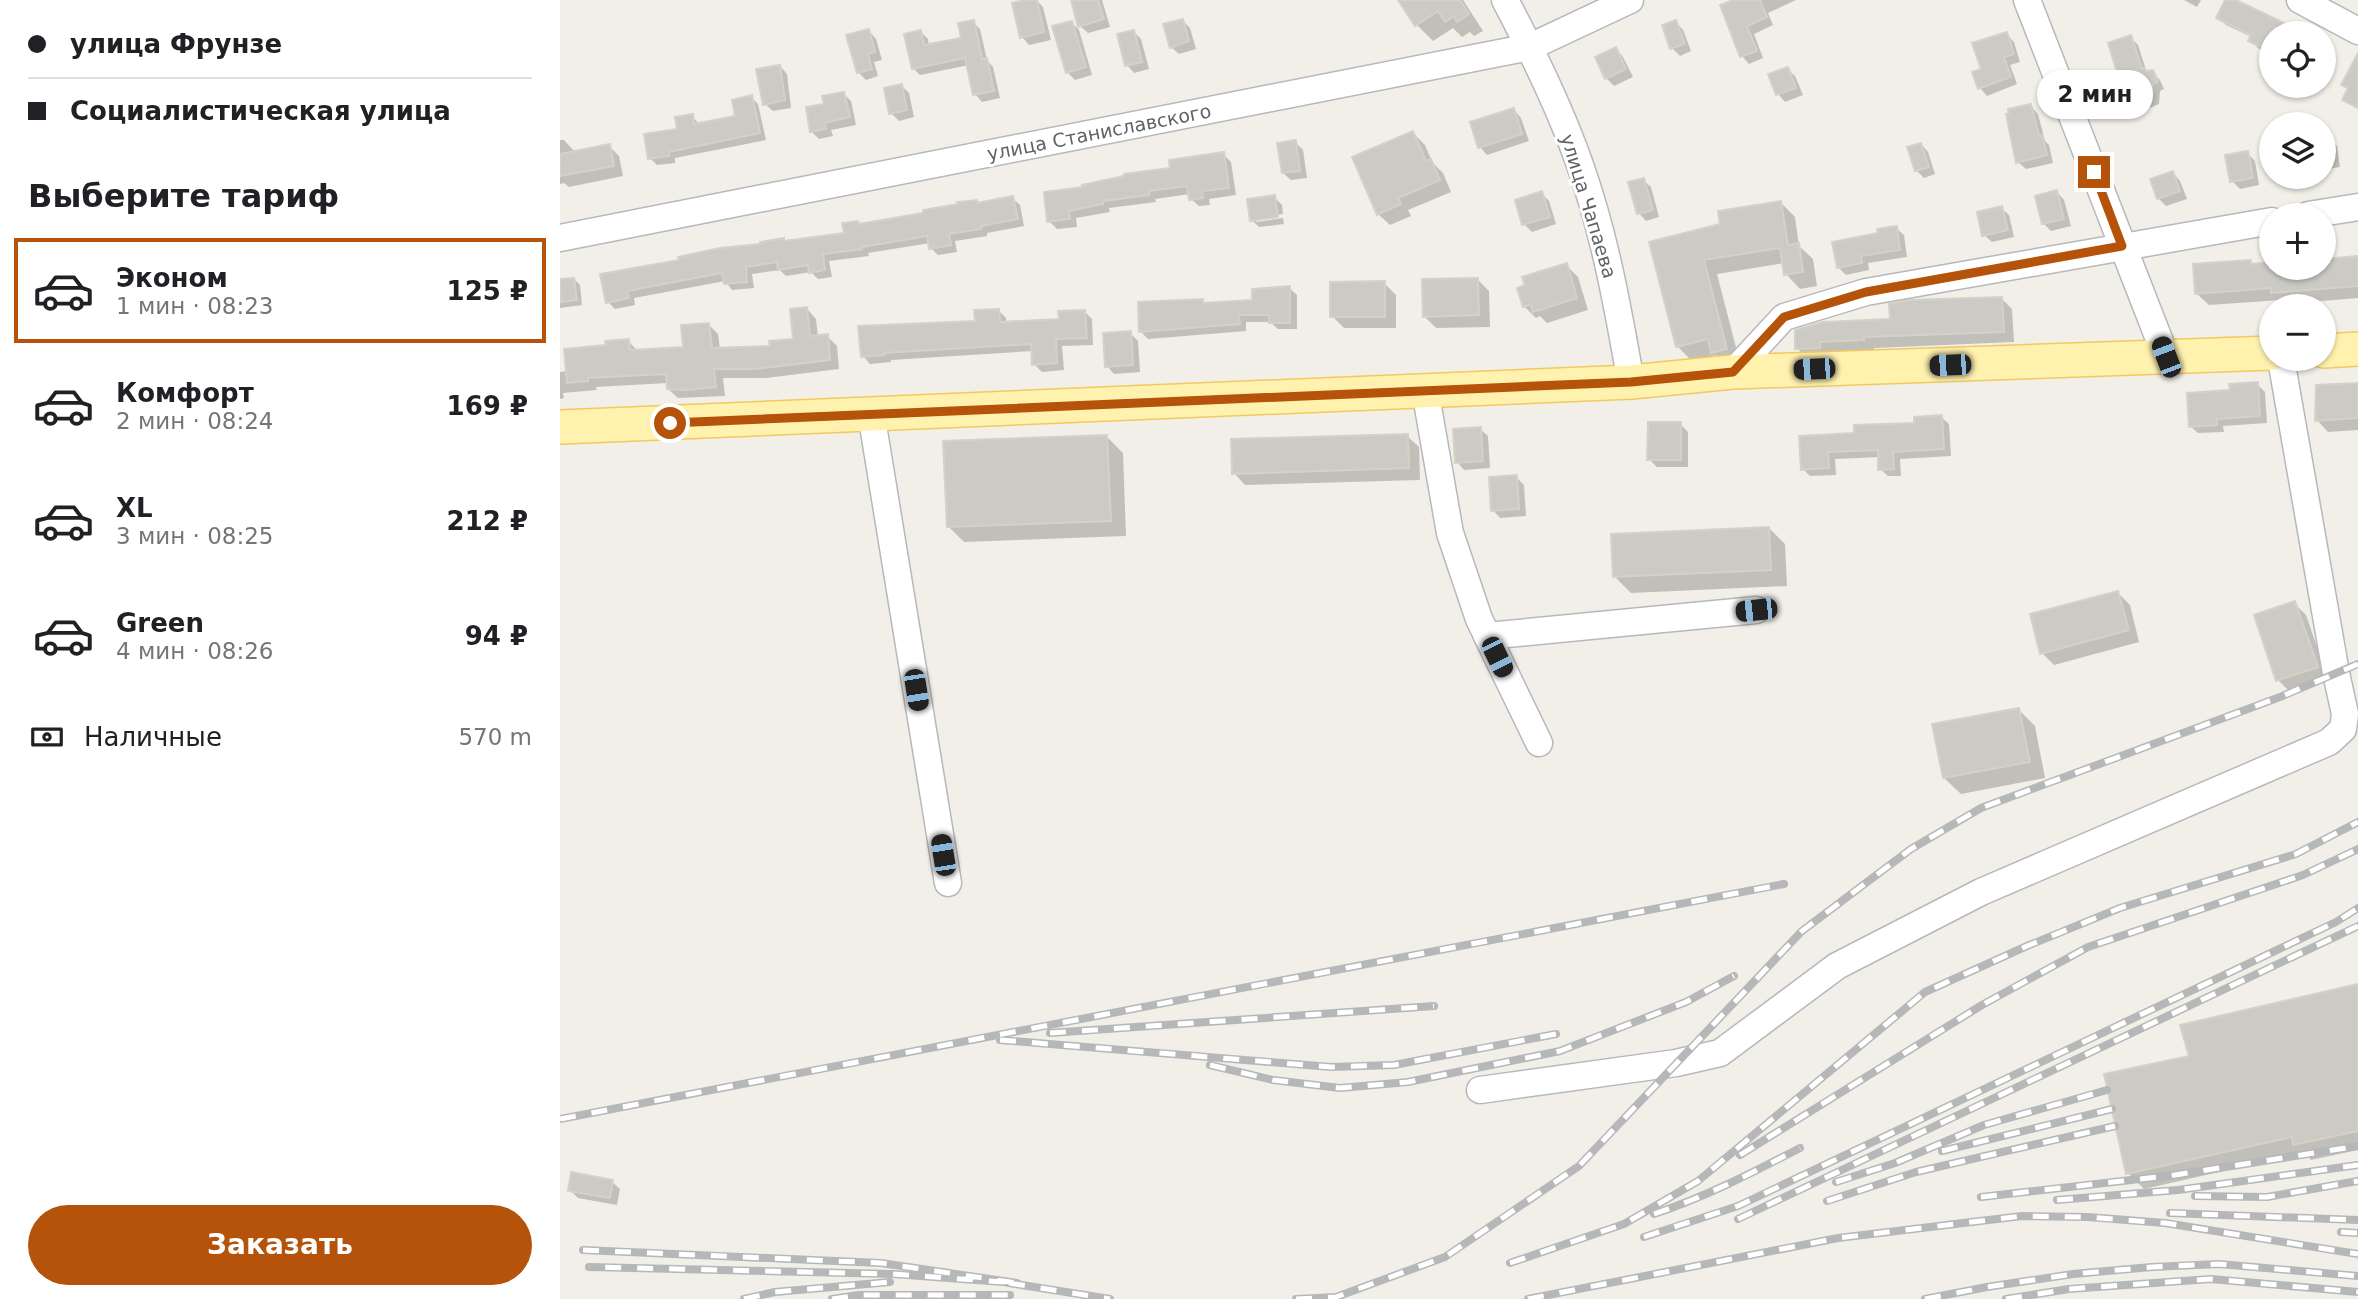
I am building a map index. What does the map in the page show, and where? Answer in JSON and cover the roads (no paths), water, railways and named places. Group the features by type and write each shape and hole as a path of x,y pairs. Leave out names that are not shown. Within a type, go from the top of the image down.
{"main road":[{"path":"2336,350 2358,349"},
{"path":"560,427 1631,382 1733,372 2259,354"}],"street":[{"name":"улица Чапаева","path":"1505,0 1530,47 1580,164 1613,281 1631,382"},
{"name":"улица Станиславского","path":"560,238 1530,47 1630,0"},
{"path":"2026,0 2166,357"},
{"path":"2300,0 2358,31"},
{"path":"2336,211 2358,207"},
{"path":"1733,372 1784,317 1866,292 2259,223"},
{"path":"1480,1090 1676,1063 1720,1054 1837,966 1861,953 1981,892 2329,742 2343,729 2345,714 2283,371"},
{"path":"1425,390 1450,533 1479,619 1539,743"},
{"path":"871,413 948,883"},
{"path":"1487,636 1756,610"}],"railway":[{"path":"1296,1299 1336,1297 1445,1257 1579,1166 1802,931 1911,849 1981,808 2280,697 2358,664"},
{"path":"1510,1263 1624,1224 1698,1181 1925,992 2120,908 2296,854 2358,822"},
{"path":"1740,1155 1982,1005 2088,947 2303,875 2358,849"},
{"path":"560,1119 1784,884"},
{"path":"1644,1237 1738,1206 2336,922 2358,908"},
{"path":"1738,1219 2358,926"},
{"path":"1210,1065 1273,1080 1340,1088 1408,1082 1560,1051 1686,1002 1734,976"},
{"path":"1050,1033 1434,1006"},
{"path":"1000,1040 1331,1067 1394,1065 1556,1034"},
{"path":"1836,1182 1895,1163 1984,1125 2107,1090"},
{"path":"1942,1151 2112,1109"},
{"path":"1827,1201 1916,1172 2115,1126"},
{"path":"1981,1197 2175,1175 2358,1146"},
{"path":"1654,1214 1710,1192 1800,1148"},
{"path":"2057,1200 2178,1190 2358,1165"},
{"path":"2195,1196 2267,1197 2358,1181"},
{"path":"2170,1213 2358,1220"},
{"path":"1528,1299 1838,1238 2022,1216 2088,1217 2165,1223 2358,1254"},
{"path":"2341,1232 2358,1233"},
{"path":"583,1250 881,1263 1017,1283 893,1274 589,1267"},
{"path":"1925,1299 2073,1274 2152,1267 2219,1264 2358,1276"},
{"path":"2006,1299 2069,1289 2211,1279 2358,1292"},
{"path":"744,1299 775,1292 890,1282"},
{"path":"1009,1283 1110,1299"},
{"path":"832,1299 859,1295 1010,1295"}]}
